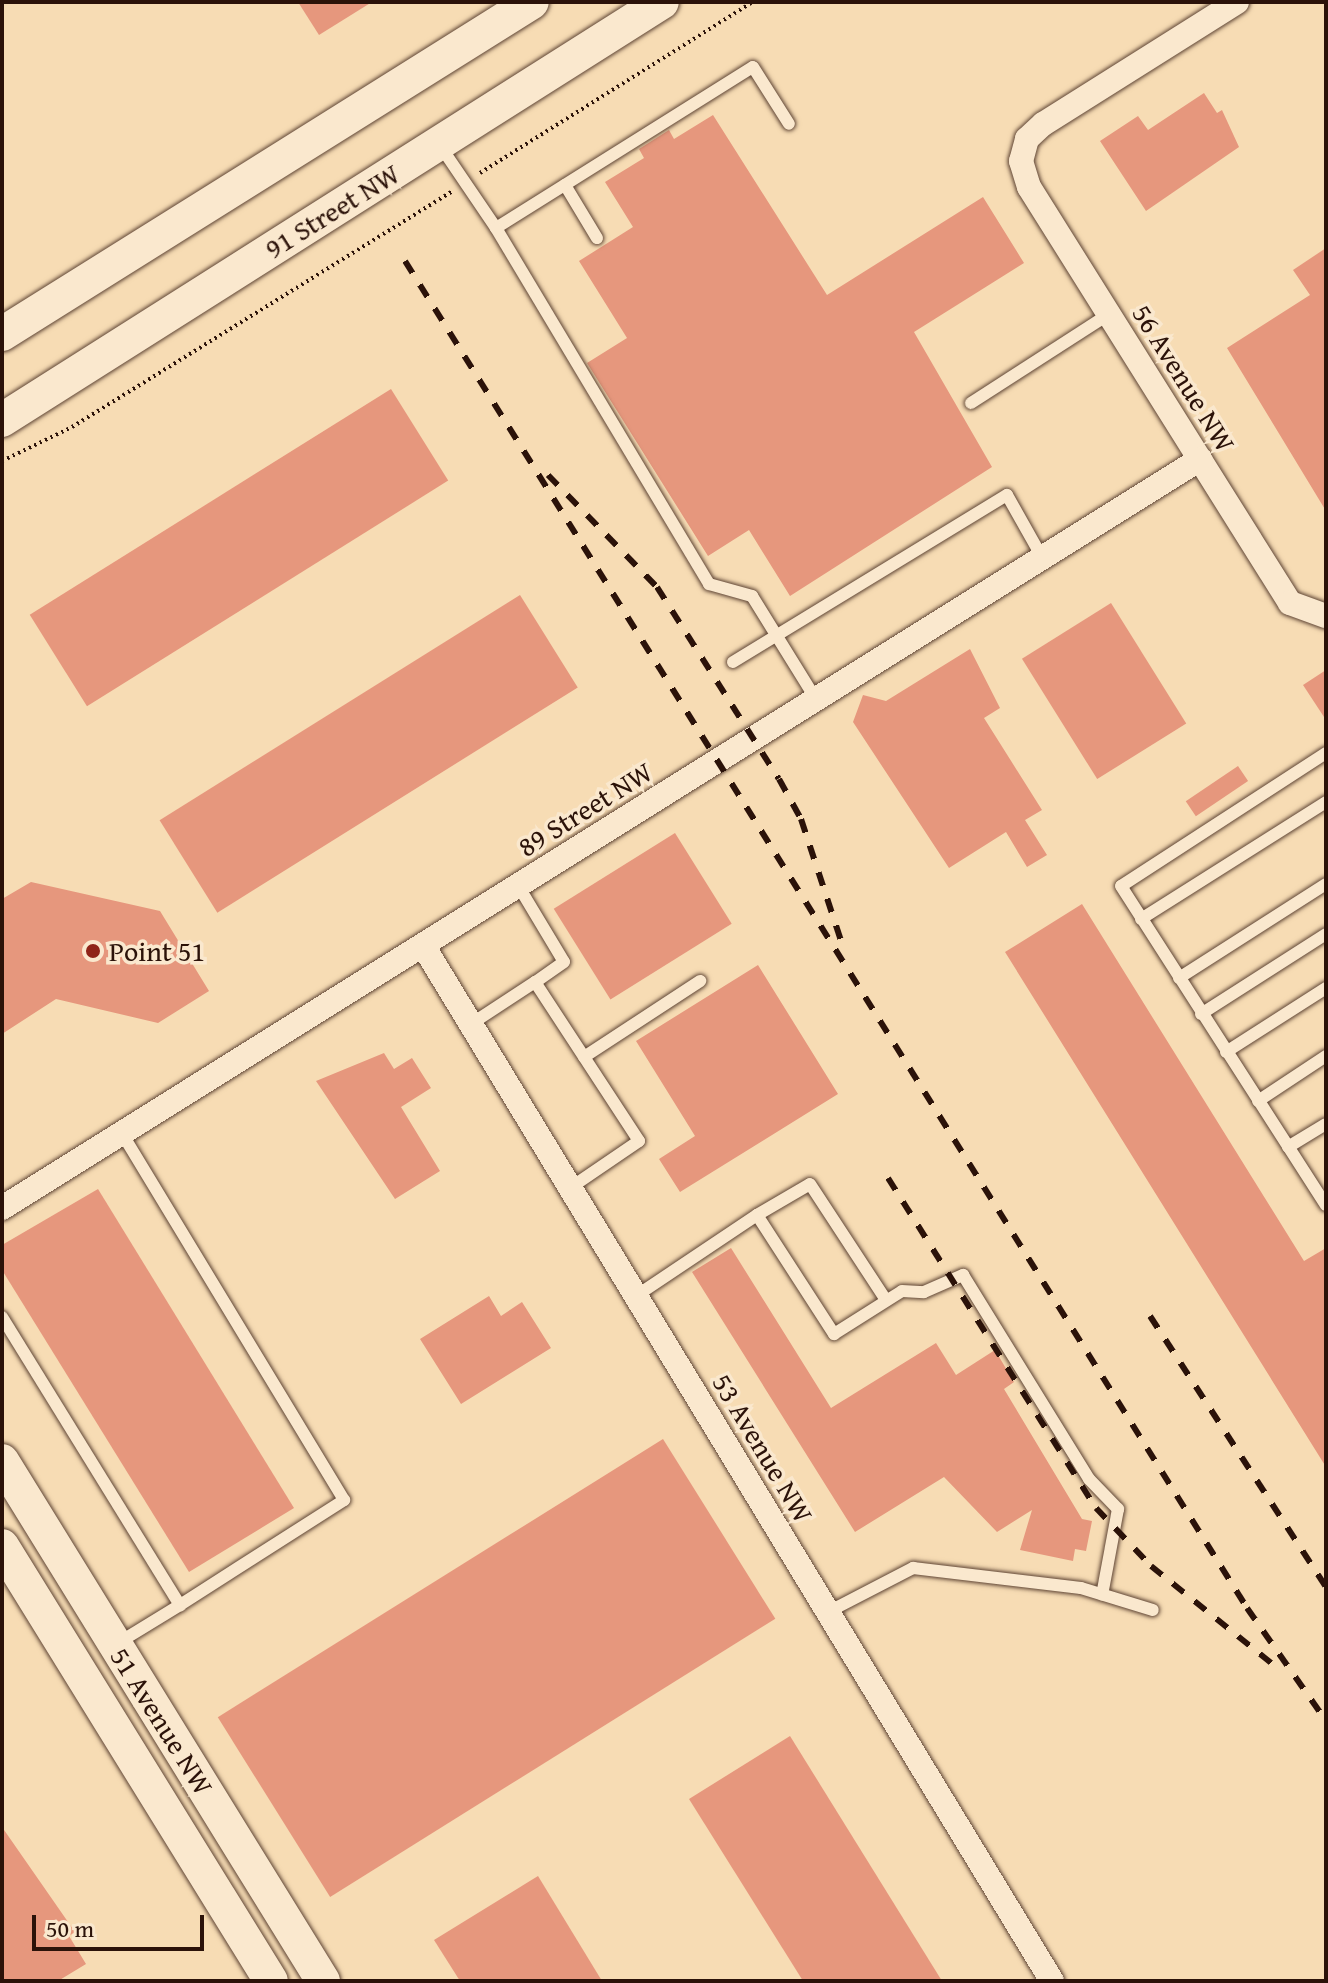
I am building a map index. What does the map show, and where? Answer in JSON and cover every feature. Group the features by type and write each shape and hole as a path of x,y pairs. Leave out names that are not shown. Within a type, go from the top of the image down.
{"main road":[{"path":"2,334 532,2"},
{"name":"91 Street NW","path":"2,420 662,2"},
{"name":"51 Avenue NW","path":"2,1461 323,1981"},
{"name":"51 Avenue NW","path":"2,1546 271,1981"}],"street":[{"name":"56 Avenue NW","path":"1224,5 1043,124 1022,152 1029,187 1290,603 1323,616"},
{"name":"89 Street NW","path":"2,1208 424,947 1200,459"},
{"name":"53 Avenue NW","path":"424,947 1052,1981"}],"lane":[{"path":"496,228 753,67 789,124"},
{"path":"439,144 496,228 709,584 752,596 817,701"},
{"path":"565,185 597,238"},
{"path":"971,403 1109,314"},
{"path":"733,662 1007,495 1043,559"},
{"path":"1326,753 1121,886 1326,1205"},
{"path":"1141,919 1326,802"},
{"path":"1179,978 1326,884"},
{"path":"471,1024 564,962 519,887"},
{"path":"1201,1014 1326,934"},
{"path":"584,1057 700,981"},
{"path":"535,982 639,1141 570,1188"},
{"path":"1226,1052 1326,988"},
{"path":"1258,1101 1326,1056"},
{"path":"1288,1147 1326,1124"},
{"path":"115,1645 344,1500 122,1134"},
{"path":"636,1296 757,1215 810,1184 886,1300"},
{"path":"757,1215 834,1334 886,1300 963,1275 1089,1479 1118,1509 1102,1595"},
{"path":"2,1317 180,1605"},
{"path":"828,1612 913,1568 1102,1595 1153,1610"}],"path":[{"path":"2,461 72,427 753,2"}],"building":[{"path":"298,2 372,2 319,35"},
{"path":"1204,93 1217,113 1222,110 1239,147 1146,211 1100,141 1138,116 1148,130"},
{"path":"713,115 827,295 983,197 1024,263 914,332 992,467 790,596 749,530 708,556 587,363 627,338 579,261 633,227 605,182 644,158 639,149 669,130 674,139"},
{"path":"1326,248 1326,511 1227,348 1310,295 1293,270"},
{"path":"391,389 448,481 87,706 30,615"},
{"path":"520,595 578,687 217,913 160,820"},
{"path":"1111,603 1186,723 1097,779 1022,659"},
{"path":"970,649 1000,708 984,718 1042,810 1025,820 1047,855 1027,867 1006,832 949,868 853,722 863,695 886,701"},
{"path":"1326,670 1326,720 1303,685"},
{"path":"1238,766 1248,781 1196,816 1186,801"},
{"path":"675,833 732,924 610,1000 554,909"},
{"name":"Point 51","path":"31,882 160,911 209,991 158,1023 56,999 2,1034 2,899"},
{"path":"1082,904 1304,1261 1326,1248 1326,1467 1005,952"},
{"path":"758,965 838,1094 680,1192 659,1159 695,1136 636,1041"},
{"path":"384,1053 394,1069 412,1058 431,1088 401,1107 440,1171 395,1199 316,1081"},
{"path":"98,1189 294,1508 189,1572 2,1270 2,1245"},
{"path":"731,1248 831,1408 936,1343 956,1375 995,1350 1014,1382 1004,1389 1082,1519 1092,1521 1086,1551 1075,1549 1073,1561 1020,1550 1032,1510 997,1532 944,1477 855,1532 692,1272"},
{"path":"489,1296 501,1316 522,1302 551,1348 461,1404 420,1339"},
{"path":"663,1439 775,1619 330,1897 218,1717"},
{"path":"790,1736 942,1981 803,1981 689,1799"},
{"path":"2,1827 75,1932 69,1936 86,1964 58,1981 2,1981"},
{"path":"538,1876 602,1981 460,1981 434,1940"}],"railway":[{"path":"405,261 1247,1608 1326,1721"},
{"path":"548,475 657,587 779,779 801,819 843,947"},
{"path":"888,1178 1096,1508 1151,1566 1280,1670"},
{"path":"1150,1316 1326,1587"}],"place":[{"name":"Point 51","path":"93,951"}]}
